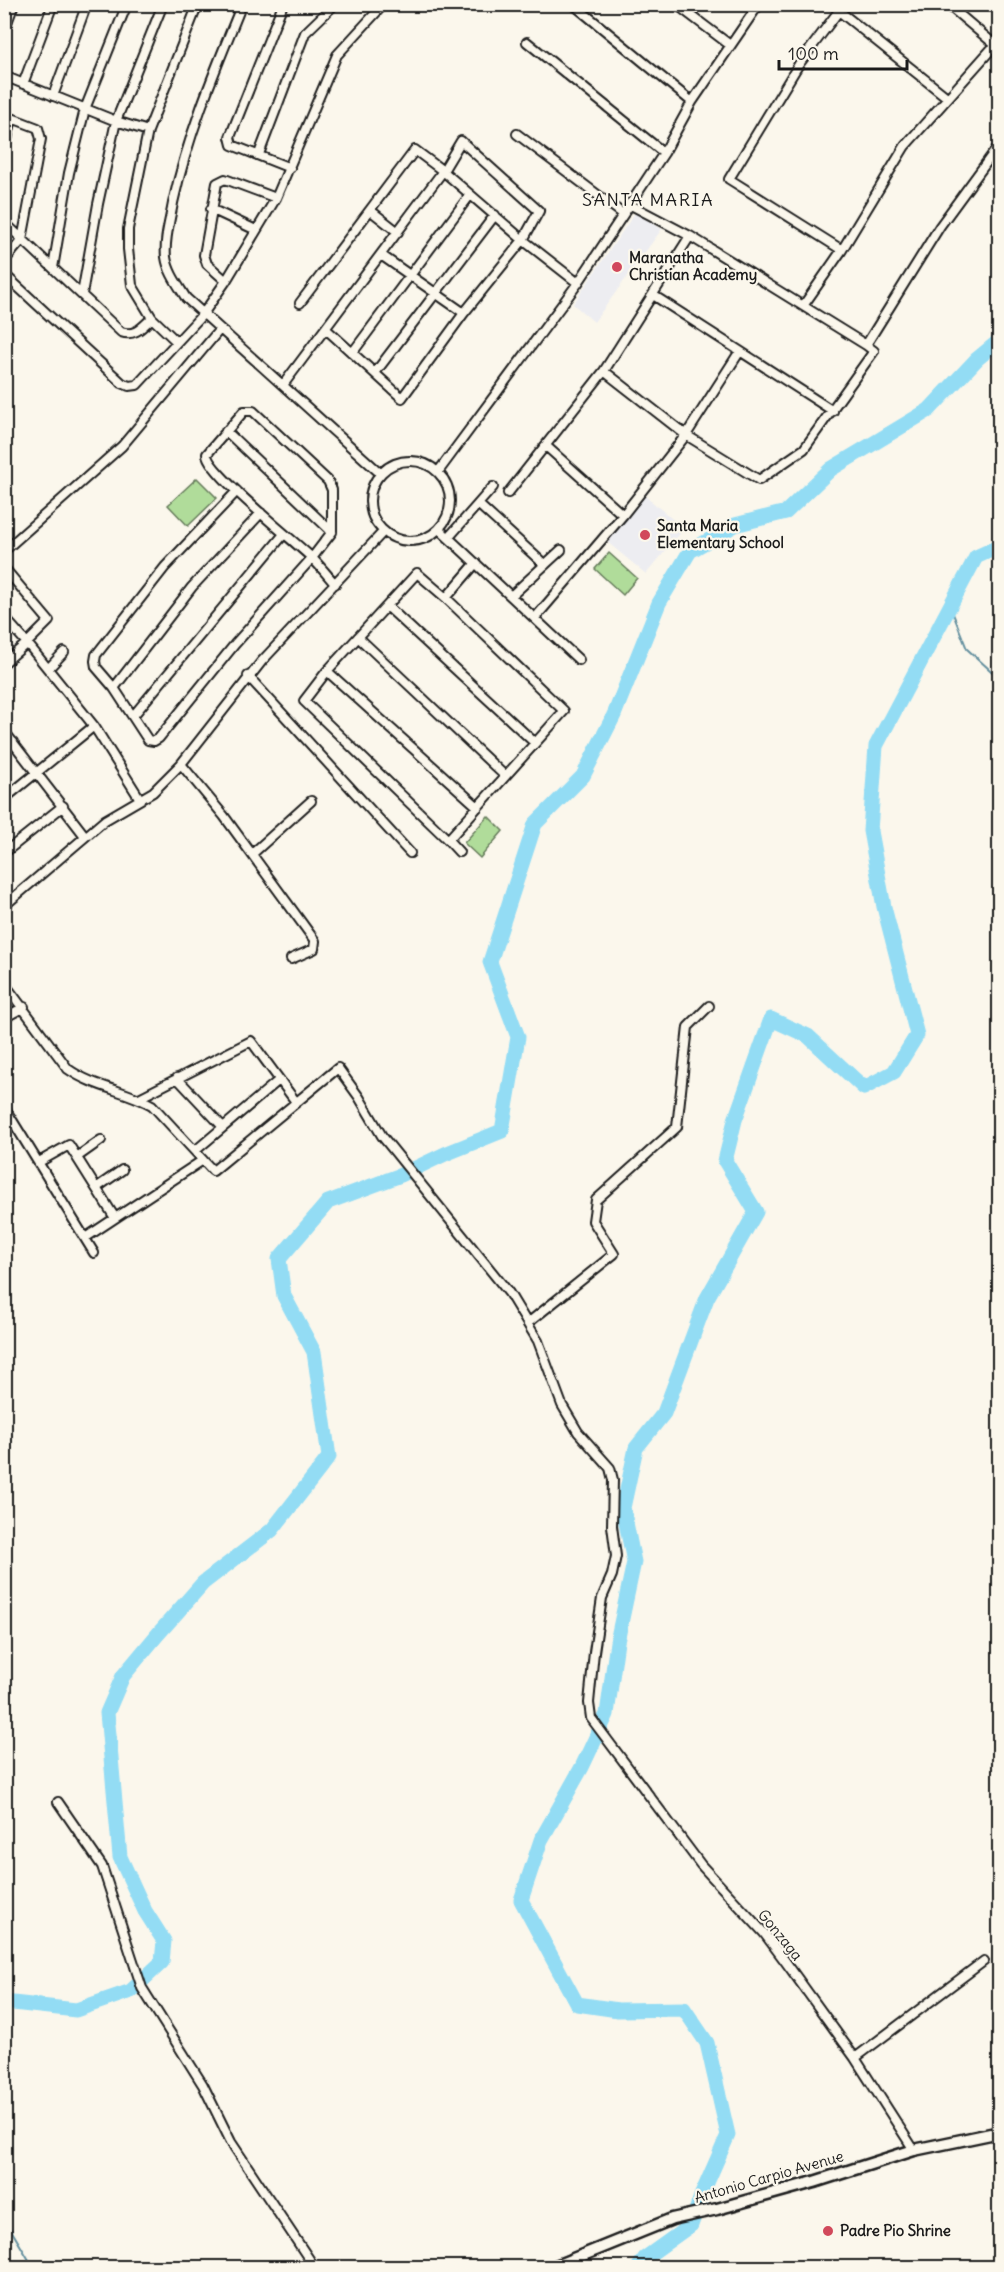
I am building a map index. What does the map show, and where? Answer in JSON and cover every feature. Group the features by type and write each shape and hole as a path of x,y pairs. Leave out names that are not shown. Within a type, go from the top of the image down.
{"street":[{"path":"4,31 14,4"},
{"path":"23,84 53,4"},
{"path":"53,96 87,4"},
{"path":"52,268 69,173 85,109 127,4"},
{"path":"82,294 116,121 164,4"},
{"path":"177,342 152,318 132,285 128,229 148,131 198,4"},
{"path":"242,4 189,139 179,173 166,239 166,260 170,272 186,298 380,473"},
{"path":"283,4 230,137 232,145 290,168"},
{"path":"259,154 305,33 335,4"},
{"path":"573,4 692,102"},
{"path":"675,4 730,45"},
{"path":"438,472 578,284 664,153 692,102 759,4"},
{"path":"4,274 122,383 129,386 137,385 203,314 226,281 276,198 337,55 382,5"},
{"path":"803,306 842,250 905,146 997,47 949,5"},
{"path":"842,250 729,179 799,64 842,8 948,98"},
{"path":"526,42 664,153"},
{"path":"4,76 116,121 148,131"},
{"path":"4,153 8,117 38,129 41,139 21,240 4,261"},
{"path":"517,134 623,214"},
{"path":"283,385 443,171 461,141 539,211 523,240 464,313 402,398 326,329"},
{"path":"866,345 940,225 999,144"},
{"path":"300,303 415,150 578,284"},
{"path":"226,281 207,264 204,255 217,183 225,179 276,198"},
{"path":"353,352 470,195"},
{"path":"604,371 686,435 759,480 804,449 874,351 690,236 629,204"},
{"path":"211,209 256,230"},
{"path":"370,210 398,232"},
{"path":"375,373 495,215"},
{"path":"4,222 121,332 136,333 152,318"},
{"path":"507,493 604,371 690,236"},
{"path":"381,255 464,313"},
{"path":"653,295 833,411"},
{"path":"6,548 122,446 220,329"},
{"path":"535,618 623,515 686,435 740,351"},
{"path":"237,491 165,567 96,655 94,661 96,667 114,688 148,740 154,741 159,738 235,644 312,558 332,532 332,490 328,481 254,411 244,411 207,458 237,491 312,558 335,584"},
{"path":"226,431 332,532"},
{"path":"546,446 623,515"},
{"path":"402,461 426,464 438,472 446,483 450,497 448,514 439,529 427,538 412,542 396,539 383,532 374,520 370,508 370,494 374,481 380,473 402,461"},
{"path":"449,537 493,487"},
{"path":"478,504 545,565"},
{"path":"114,688 192,587 261,513"},
{"path":"439,529 579,660"},
{"path":"4,906 105,820 153,792 181,764 248,676 383,532"},
{"path":"133,716 284,534"},
{"path":"511,596 561,550"},
{"path":"446,598 476,563"},
{"path":"4,663 49,621 6,570"},
{"path":"448,840 564,711 417,573 327,671 304,701 459,852"},
{"path":"387,606 535,743"},
{"path":"4,617 94,726 140,799"},
{"path":"358,637 505,777"},
{"path":"48,669 64,652"},
{"path":"327,671 478,807"},
{"path":"248,676 410,853"},
{"path":"4,799 94,726"},
{"path":"4,731 85,836"},
{"path":"4,749 13,742"},
{"path":"181,764 252,854 315,941 314,949 291,959"},
{"path":"252,854 311,801"},
{"path":"4,841 8,850 63,806"},
{"path":"4,983 24,1007 68,1070 79,1077 139,1098 152,1106 213,1171 339,1068 382,1136 509,1293 528,1323 614,1254 593,1221 596,1200 677,1127 688,1027 709,1006"},
{"path":"4,1018 24,1007"},
{"path":"139,1098 251,1041 296,1102"},
{"path":"177,1078 223,1127"},
{"path":"195,1151 279,1080"},
{"path":"4,1107 8,1118 39,1162 94,1253"},
{"path":"76,1157 101,1140"},
{"path":"39,1162 69,1145 115,1218"},
{"path":"85,1238 203,1160"},
{"path":"96,1188 122,1170"},
{"name":"Gonzaga","path":"528,1323 538,1341 562,1405 578,1432 610,1468 613,1480 612,1526 616,1556 612,1575 602,1598 589,1703 591,1718 702,1865 771,1942 855,2058 914,2150"},
{"path":"58,1802 102,1866 142,1988 203,2085 231,2142 315,2268"},
{"path":"855,2058 984,1961"},
{"name":"Antonio Carpio Avenue","path":"550,2268 672,2219 814,2182 914,2150 999,2132"}],"shaded area":[{"name":"Maranatha Christian Academy","path":"635,213 662,229 594,322 573,304"},
{"name":"Santa Maria Elementary School","path":"644,495 684,529 646,574 606,541"}],"green space":[{"path":"197,478 217,498 188,526 168,505"},
{"path":"609,553 637,578 623,595 595,569"},
{"path":"488,816 503,831 480,858 464,843"}],"waterway":[{"path":"4,2002 76,2010 131,1991 162,1962 164,1941 145,1911 120,1857 107,1713 123,1676 158,1634 203,1583 272,1530 329,1457 314,1352 284,1296 279,1259 328,1202 401,1175 502,1131 518,1037 490,962 535,824 583,776 614,715 659,603 690,551 735,525 786,512 831,469 929,410 977,359 1000,340"},
{"path":"638,2268 645,2258 691,2225 728,2135 707,2043 684,2009 618,2010 577,2004 521,1900 541,1840 582,1767 607,1714 617,1642 634,1562 623,1508 636,1448 664,1413 707,1298 756,1212 725,1161 735,1120 771,1019 808,1036 864,1088 894,1072 917,1035 884,907 870,831 876,746 976,557 1000,546"},
{"path":"950,606 967,649 1000,679"},
{"path":"4,2218 29,2260 30,2268"}],"place":[{"name":"Maranatha Christian Academy","path":"617,267"},
{"name":"Santa Maria Elementary School","path":"645,535"},
{"name":"Padre Pio Shrine","path":"828,2231"}],"district":[{"name":"SANTA MARIA","path":"648,200"}]}
